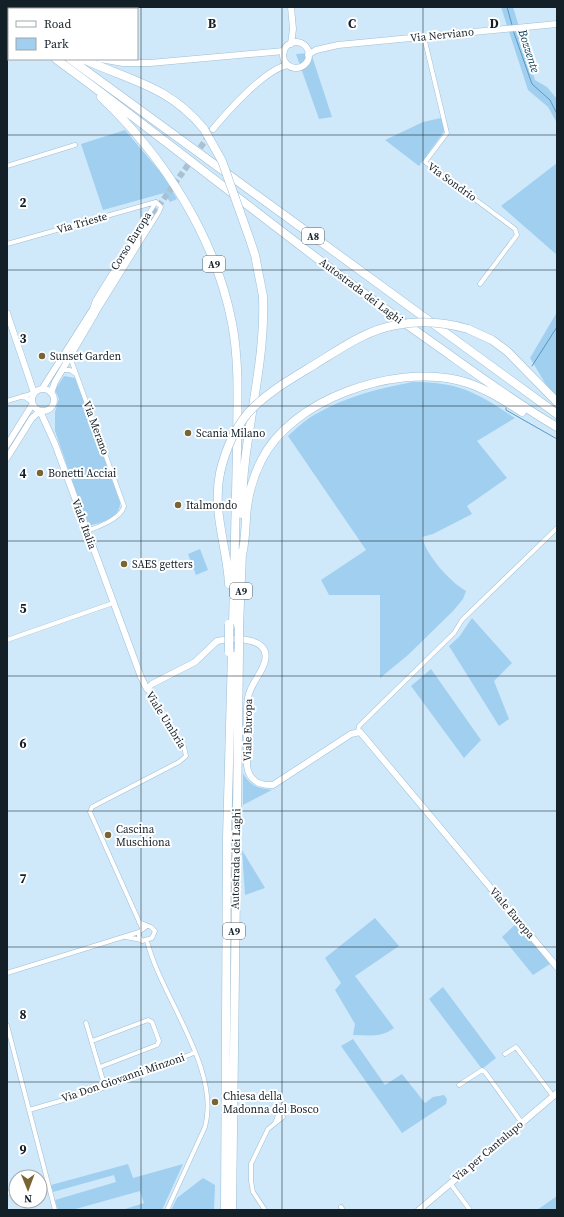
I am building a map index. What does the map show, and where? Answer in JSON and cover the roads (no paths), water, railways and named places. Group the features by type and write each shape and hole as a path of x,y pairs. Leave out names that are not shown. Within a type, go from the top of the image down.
{"highway":[{"name":"Autostrada dei Laghi","path":"57,60 204,170 360,291 505,394 557,427"},
{"name":"Autostrada dei Laghi","path":"71,60 557,414"},
{"name":"A9","path":"85,60 161,92 179,103 209,129 222,161 255,255 263,296 264,321 261,356 243,469 242,555"},
{"name":"A9","path":"78,76 129,124 160,163 192,214 218,273 232,323 238,381 234,625"},
{"name":"A9","path":"234,625 228,573 218,518 217,492 220,473 230,442 241,422 255,406 281,386 353,341 384,328 406,323 432,322 468,329 492,340 522,364 557,402"},
{"name":"A9","path":"242,555 250,489 262,460 272,442 288,425 302,414 331,398 377,383 403,378 440,377 458,380 477,387 557,432"},
{"name":"Autostrada dei Laghi","path":"225,1210 230,698 234,625 242,555"},
{"name":"Autostrada dei Laghi","path":"232,1210 233,652"}],"street":[{"path":"209,129 254,86 278,69 291,44 293,29 292,7"},
{"name":"Via Nerviano","path":"316,50 332,46 424,36 557,24"},
{"path":"293,29 299,43 306,48 316,50"},
{"name":"Via Sondrio","path":"424,36 447,133 425,162 510,225 515,229 517,235 480,284"},
{"path":"291,44 299,43"},
{"path":"106,60 122,63 150,63 274,52 285,58 294,68 303,65 307,61 308,55 306,48"},
{"path":"308,55 316,50"},
{"path":"7,166 75,145"},
{"name":"Corso Europa","path":"41,389 93,313 149,220 156,202 161,207 149,220 95,300 93,313 55,382 51,393"},
{"name":"Via Trieste","path":"7,244 156,202"},
{"path":"93,313 149,220"},
{"path":"7,313 28,371 34,393 32,403 7,445"},
{"name":"Via Merano","path":"70,357 124,506 120,514 102,526 86,531"},
{"path":"62,370 70,370 76,374"},
{"path":"7,458 32,418 40,411 49,410 54,402 51,393 41,389 28,371"},
{"path":"7,400 34,393 41,389"},
{"path":"23,396 40,411"},
{"name":"Viale Italia","path":"49,410 49,420 54,444"},
{"name":"Viale Italia","path":"40,411 54,444 114,604"},
{"name":"Viale Europa","path":"358,732 359,726 454,633 462,620 557,528"},
{"path":"7,640 114,604"},
{"name":"Viale Umbria","path":"114,604 147,689 184,747 186,756 179,762 95,805 90,810 91,816 139,922"},
{"name":"Viale Europa","path":"147,689 152,684 195,662 217,641 249,640 257,642 264,650 265,660 248,697 247,766 250,776 263,785 277,783 351,734 358,732 364,735 557,967"},
{"path":"116,938 128,936 143,940 152,938 155,934 153,929 139,922"},
{"path":"139,922 143,940 150,951 194,1053 207,1088 208,1116 203,1133 168,1210"},
{"path":"7,973 140,930 147,926"},
{"path":"92,1041 148,1020 152,1022 159,1041 157,1045 100,1067"},
{"path":"86,1024 105,1087"},
{"path":"7,1025 44,1169"},
{"path":"505,1054 516,1047 555,1094"},
{"name":"Via Don Giovanni Minzoni","path":"29,1110 105,1087 194,1053"},
{"path":"459,1085 482,1070 522,1123"},
{"name":"Via per Cantalupo","path":"419,1210 555,1094"},
{"path":"265,1210 253,1192 251,1181 251,1164 268,1129 275,1124"},
{"path":"450,1183 470,1210"},
{"path":"48,1187 54,1210"}],"waterway":[{"name":"Bozzente","path":"507,7 512,25"},
{"name":"Bozzente","path":"513,30 532,84 550,100 557,114"},
{"name":"Bozzente","path":"532,366 557,327"},
{"name":"Bozzente","path":"506,408 506,410 557,439"}],"tunnel":[{"path":"148,221 210,134"}],"place":[{"name":"Sunset Garden","path":"42,356"},
{"name":"Scania Milano","path":"188,433"},
{"name":"Bonetti Acciai","path":"40,473"},
{"name":"Italmondo","path":"178,505"},
{"name":"SAES getters","path":"124,564"},
{"name":"Cascina Muschiona","path":"108,835"},
{"name":"Chiesa della Madonna del Bosco","path":"215,1102"}]}
